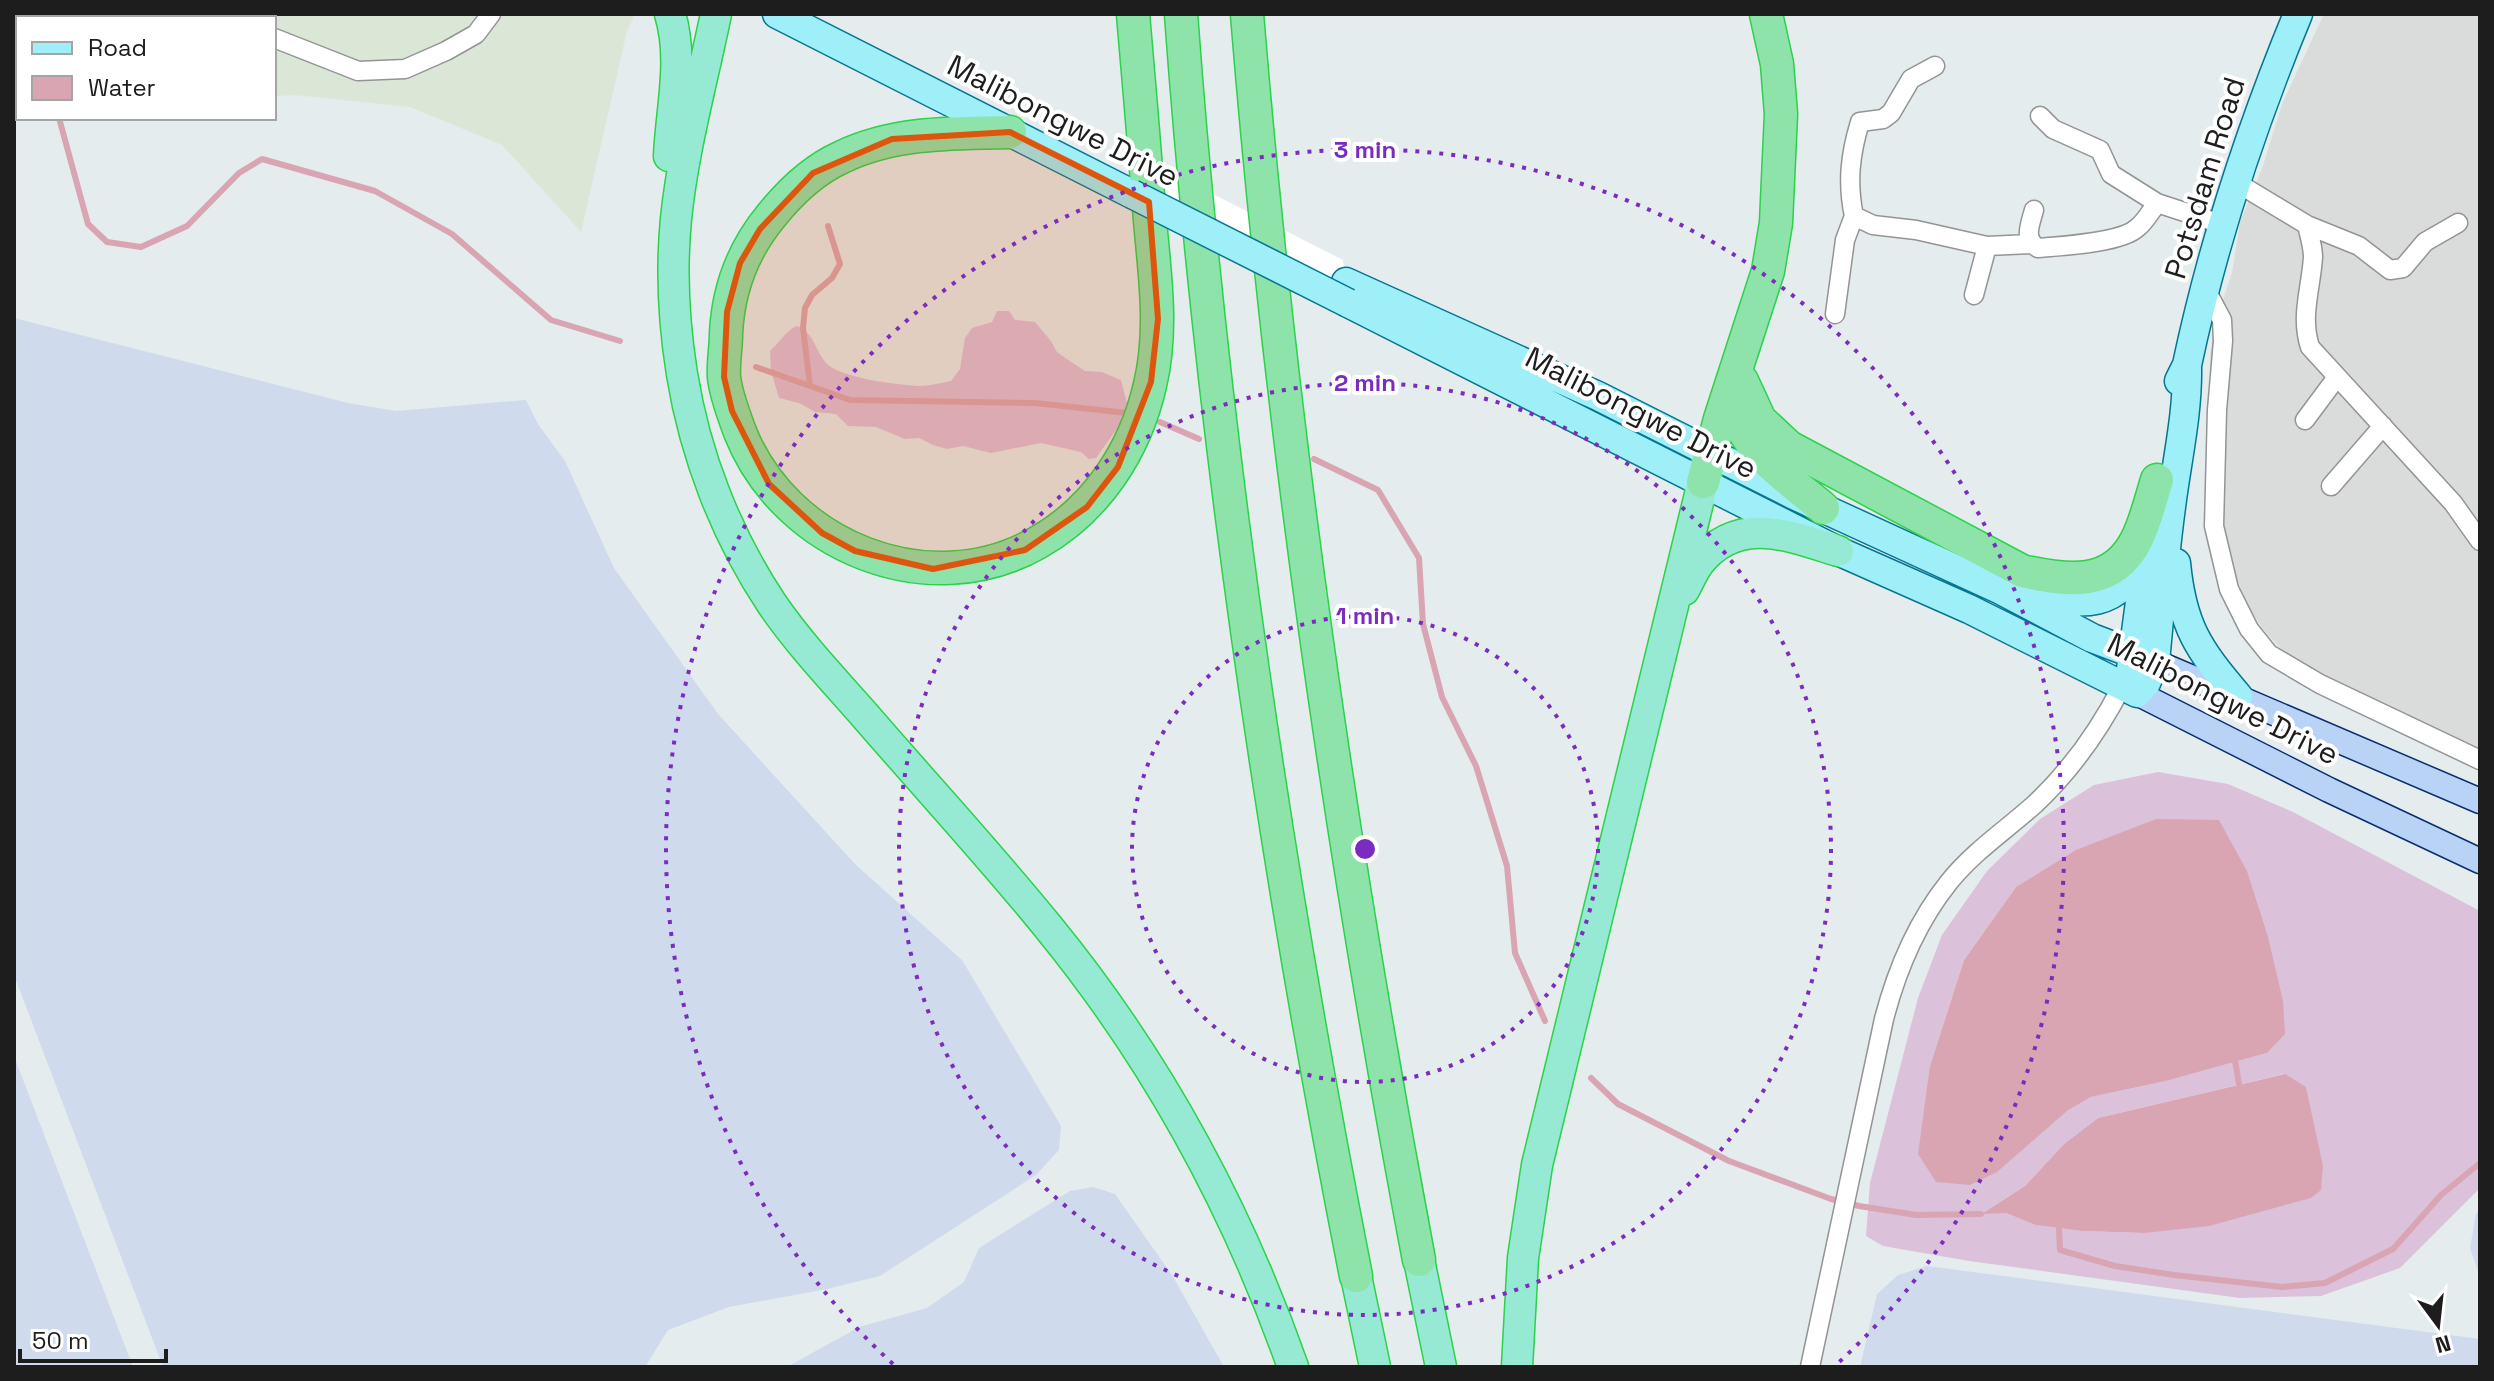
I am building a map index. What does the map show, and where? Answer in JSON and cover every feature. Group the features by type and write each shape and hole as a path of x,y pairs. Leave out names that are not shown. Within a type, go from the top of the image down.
{"highway":[{"path":"670,14 678,55 667,180 676,221"},
{"path":"716,14 698,88 676,221 675,305 677,339 689,409 716,498 752,570 798,640 1048,927 1124,1028 1173,1106 1227,1206 1264,1289 1293,1367"},
{"path":"1010,132 949,133 892,139 843,156 813,173 784,199 760,229 740,263 727,312 724,377 732,411 748,452 769,484 792,510 822,533 855,551 906,566 933,569 999,559 1025,550 1050,536 1087,507 1118,467 1142,417 1151,382 1158,319 1133,14"},
{"path":"1181,14 1209,317 1250,653 1290,915 1375,1367"},
{"path":"1247,14 1273,295 1321,677 1368,981 1441,1367"},
{"path":"1517,1367 1523,1258 1537,1165 1707,468 1768,271 1776,223 1781,114 1777,64 1766,14"},
{"path":"1750,332 1738,415 1742,427 1773,465 1823,508"},
{"path":"1742,381 1760,420 1789,447 2022,571 2058,579 2083,579 2099,575 2128,554 2164,493"},
{"path":"1671,612 1699,563 1722,544 1744,534 1776,532 1838,551"}],"main road":[{"name":"Malibongwe Drive","path":"777,14 1010,132 1131,183"},
{"name":"Potsdam Road","path":"2144,658 2173,393 2187,365 2234,181 2264,95 2298,14"},
{"name":"Malibongwe Drive","path":"824,18 1131,183 1347,293 1707,468 1838,551 1969,609 2123,697 2480,861"},
{"name":"Malibongwe Drive","path":"1707,468 1823,508 2001,590 2092,638 2238,696 2480,801"},
{"name":"Potsdam Road","path":"2123,697 2146,683 2145,554 2164,493"},
{"path":"2164,493 2187,622 2209,662 2238,696"},
{"path":"2001,590 2073,603 2090,603 2104,599 2125,585 2135,575 2145,554"}],"street":[{"path":"276,39 358,71 405,69 476,34 491,14"},
{"path":"1835,314 1845,240 1854,216 1849,189 1854,143 1860,122 1883,119 1891,113 1911,79 1935,66"},
{"path":"2040,116 2053,129 2100,150 2111,174 2157,203 2221,224"},
{"path":"2234,181 2307,225 2359,246 2390,270 2403,268 2433,236 2458,223"},
{"path":"1854,216 1873,225 1916,230 1987,246 2031,244 2038,248 2095,242 2124,235 2136,230 2157,203"},
{"path":"2031,244 2028,234 2034,210"},
{"path":"2307,225 2313,248 2305,305 2305,331 2310,347 2453,503 2480,541"},
{"path":"1974,295 1987,246"},
{"path":"2205,288 2222,320 2223,341 2217,410 2214,526 2229,589 2249,629 2269,654 2320,684 2480,760"},
{"path":"2305,420 2337,377"},
{"path":"2331,486 2383,426"},
{"path":"1810,1367 1884,1019 1913,938 1958,871 2051,788 2123,697"}],"highlighted area":[{"path":"1010,132 1149,202 1158,319 1151,382 1118,467 1087,507 1025,550 933,569 855,551 822,533 769,484 732,411 724,377 727,312 740,263 760,229 813,173 892,139"}],"shaded area":[{"path":"14,14 635,14 627,31 581,232 502,145 410,107 295,95 276,96 276,16"},
{"path":"2324,14 2480,14 2480,761 2291,660 2251,611 2220,528 2211,394 2210,355 2214,326 2232,273 2240,222 2263,166 2282,104"},
{"path":"997,311 1009,311 1015,320 1035,322 1057,352 1085,371 1102,372 1121,380 1127,403 1119,426 1096,458 1089,459 1081,452 1041,443 991,453 963,446 947,449 919,438 905,439 876,427 848,426 836,414 815,412 799,403 779,398 771,371 770,351 796,326 807,332 823,359 834,369 871,380 923,386 951,381 960,369 965,338 972,328 992,322"},
{"path":"14,318 348,403 396,411 526,400 538,424 565,461 614,568 718,714 856,865 962,960 1061,1126 1059,1150 1036,1175 880,1276 729,1307 668,1330 645,1367 163,1367 14,975"},
{"path":"2158,772 2228,784 2293,812 2480,911 2480,1188 2400,1268 2321,1296 2240,1298 1969,1261 1883,1246 1866,1236 1870,1183 1918,998 1942,935 1987,871 2040,819 2094,785","holes":["2016,887 2267,1053 2166,1081 2091,1097 2067,1111 1930,1066 1964,960","2284,1074 2306,1087 2312,1123 2144,1233 2082,1231 2037,1225 2006,1213 1982,1213 2025,1186 2064,1144 2098,1118"]},
{"path":"14,1056 133,1367 14,1367"},
{"path":"1093,1187 1115,1194 1172,1275 1224,1367 787,1367 859,1327 927,1308 964,1282 979,1248 1070,1191"},
{"path":"2480,1209 2480,1277 2470,1248 2476,1214"},
{"path":"1927,1266 2480,1339 2480,1367 1860,1367 1877,1294 1898,1275"}],"water":[{"path":"2156,819 2219,820 2247,871 2268,937 2283,1001 2285,1034 2267,1053 2166,1081 2091,1097 2067,1111 1997,1172 1970,1185 1936,1182 1918,1154 1930,1066 1964,960 2016,887 2076,850"},
{"path":"2285,1074 2306,1087 2323,1166 2321,1190 2311,1198 2209,1226 2144,1233 2082,1231 2036,1225 2006,1213 1981,1214 2025,1186 2064,1144 2098,1118"}],"pier":[{"path":"1128,151 1343,260 1350,320 1134,209"}],"waterway":[{"path":"60,120 88,224 107,242 141,247 187,226 239,173 262,159 375,191 452,234 551,320 620,341"},
{"path":"810,386 803,328 805,308 812,295 832,278 840,264 828,226"},
{"path":"756,367 850,400 1035,403 1127,413"},
{"path":"1160,422 1199,439"},
{"path":"1314,459 1378,490 1419,558 1423,624 1442,697 1476,766 1507,866 1515,953 1545,1021"},
{"path":"2235,1061 2239,1084"},
{"path":"1591,1078 1618,1104 1729,1161 1831,1199 1916,1215 1981,1214"},
{"path":"2059,1228 2060,1250 2115,1266 2282,1287 2325,1283 2393,1249 2441,1195 2480,1163"}]}
